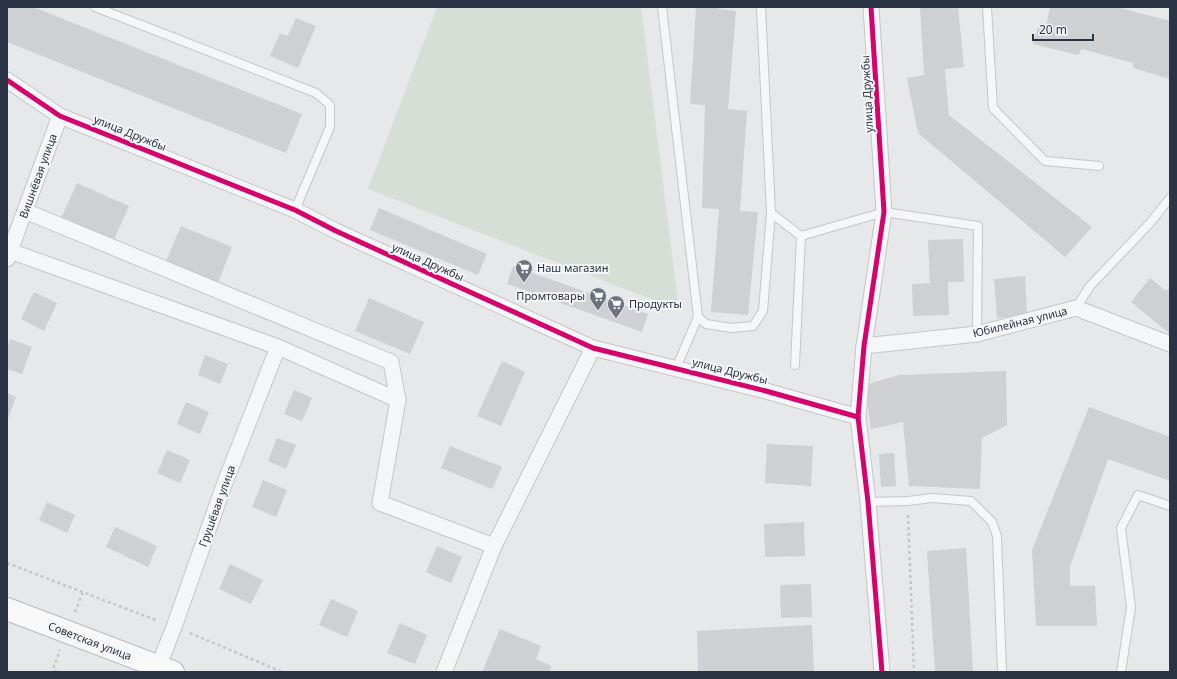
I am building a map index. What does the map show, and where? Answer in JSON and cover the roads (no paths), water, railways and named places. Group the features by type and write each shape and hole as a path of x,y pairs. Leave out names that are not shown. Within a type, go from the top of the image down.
{"highway":[{"name":"Советская улица","path":"7,608 165,669"}],"street":[{"name":"улица Дружбы","path":"871,7 884,212 864,346 858,417 868,502 882,672"},
{"name":"улица Дружбы","path":"7,80 60,116 295,210 336,231 593,348 766,391 858,417"},
{"name":"Вишнёвая улица","path":"8,255 60,116"},
{"path":"25,211 391,362 398,400 380,503 494,546"},
{"path":"8,255 278,347 398,400"},
{"name":"Юбилейная улица","path":"864,346 977,334 1076,308 1170,344"},
{"name":"Грушёвая улица","path":"165,669 174,627 224,485 278,347"},
{"path":"444,672 494,546 593,348"}],"lane":[{"path":"95,7 316,93 330,105 330,127 295,210"},
{"path":"662,7 698,317 676,368"},
{"path":"698,317 706,324 731,328 753,326 763,311 771,213 761,7"},
{"path":"988,7 993,108 1045,161 1099,166"},
{"path":"1076,308 1090,286 1150,223 1170,198"},
{"path":"802,236 884,212 978,226 977,334"},
{"path":"771,213 802,236"},
{"path":"795,365 802,236"},
{"path":"1121,672 1131,607 1121,528 1138,495 1170,506"},
{"path":"868,502 908,501 932,498 971,501 992,522 997,536 1002,672"}],"place":[{"name":"Наш магазин","path":"524,283"},
{"name":"Промтовары","path":"598,311"},
{"name":"Продукты","path":"616,319"}]}
